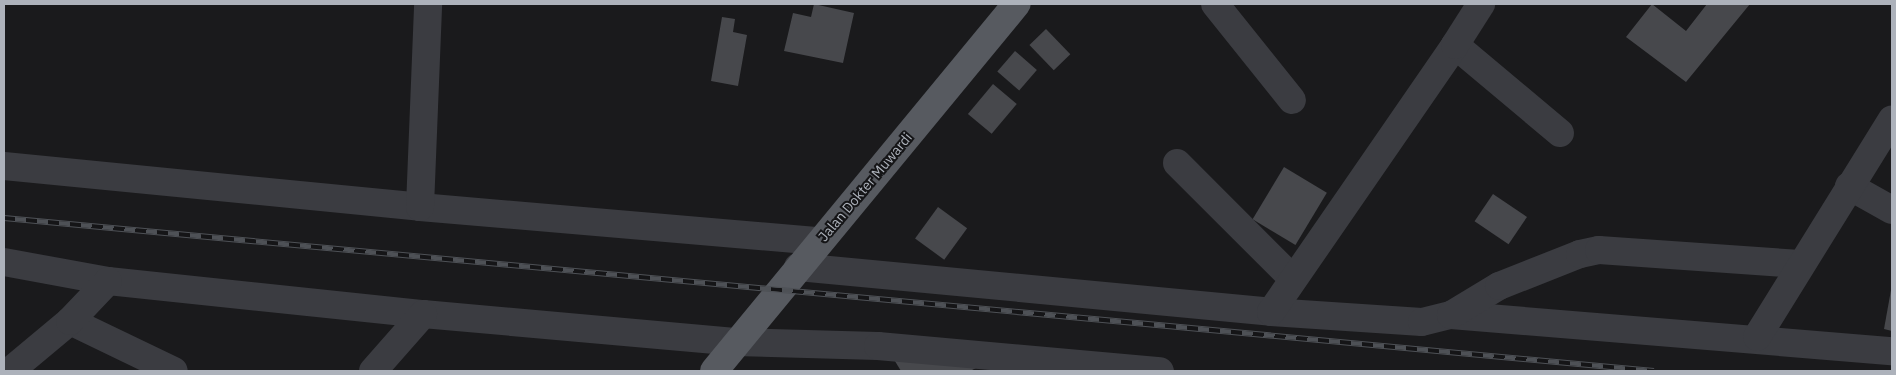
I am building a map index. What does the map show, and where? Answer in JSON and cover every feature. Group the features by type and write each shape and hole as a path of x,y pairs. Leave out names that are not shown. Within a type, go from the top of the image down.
{"main road":[{"name":"Jalan Dokter Muwardi","path":"714,371 735,342 1016,4"}],"street":[{"path":"420,207 428,4"},
{"path":"1215,4 1292,100"},
{"path":"1270,312 1455,45 1480,4"},
{"path":"1455,45 1560,133"},
{"path":"1757,338 1800,264 1892,119"},
{"path":"1177,164 1293,279"},
{"path":"4,166 420,207 819,241"},
{"path":"1850,186 1892,210"},
{"path":"798,267 1270,312 1422,322 1451,315 1499,286 1580,254 1600,250 1800,264"},
{"path":"4,262 108,281 423,314 735,342 878,346 1001,364 1160,371"},
{"path":"10,371 70,321 108,281"},
{"path":"373,371 423,314"},
{"path":"1451,315 1757,338 1892,351"},
{"path":"70,321 174,371"}],"building":[{"path":"814,4 854,13 843,63 784,51 793,13 811,17"},
{"path":"1652,4 1686,31 1707,4 1750,4 1686,82 1626,37"},
{"path":"722,17 735,19 733,32 747,35 738,86 711,81"},
{"path":"1046,29 1070,54 1054,70 1029,45"},
{"path":"1015,51 1037,70 1019,90 997,71"},
{"path":"993,84 1017,104 992,134 968,114"},
{"path":"1284,167 1327,193 1295,245 1253,219"},
{"path":"1493,194 1527,217 1509,244 1475,221"},
{"path":"938,207 967,228 944,260 915,239"},
{"path":"1892,290 1892,331 1884,329"},
{"path":"890,353 980,366 970,371 901,371"}],"railway":[{"path":"4,218 1654,371"}]}
